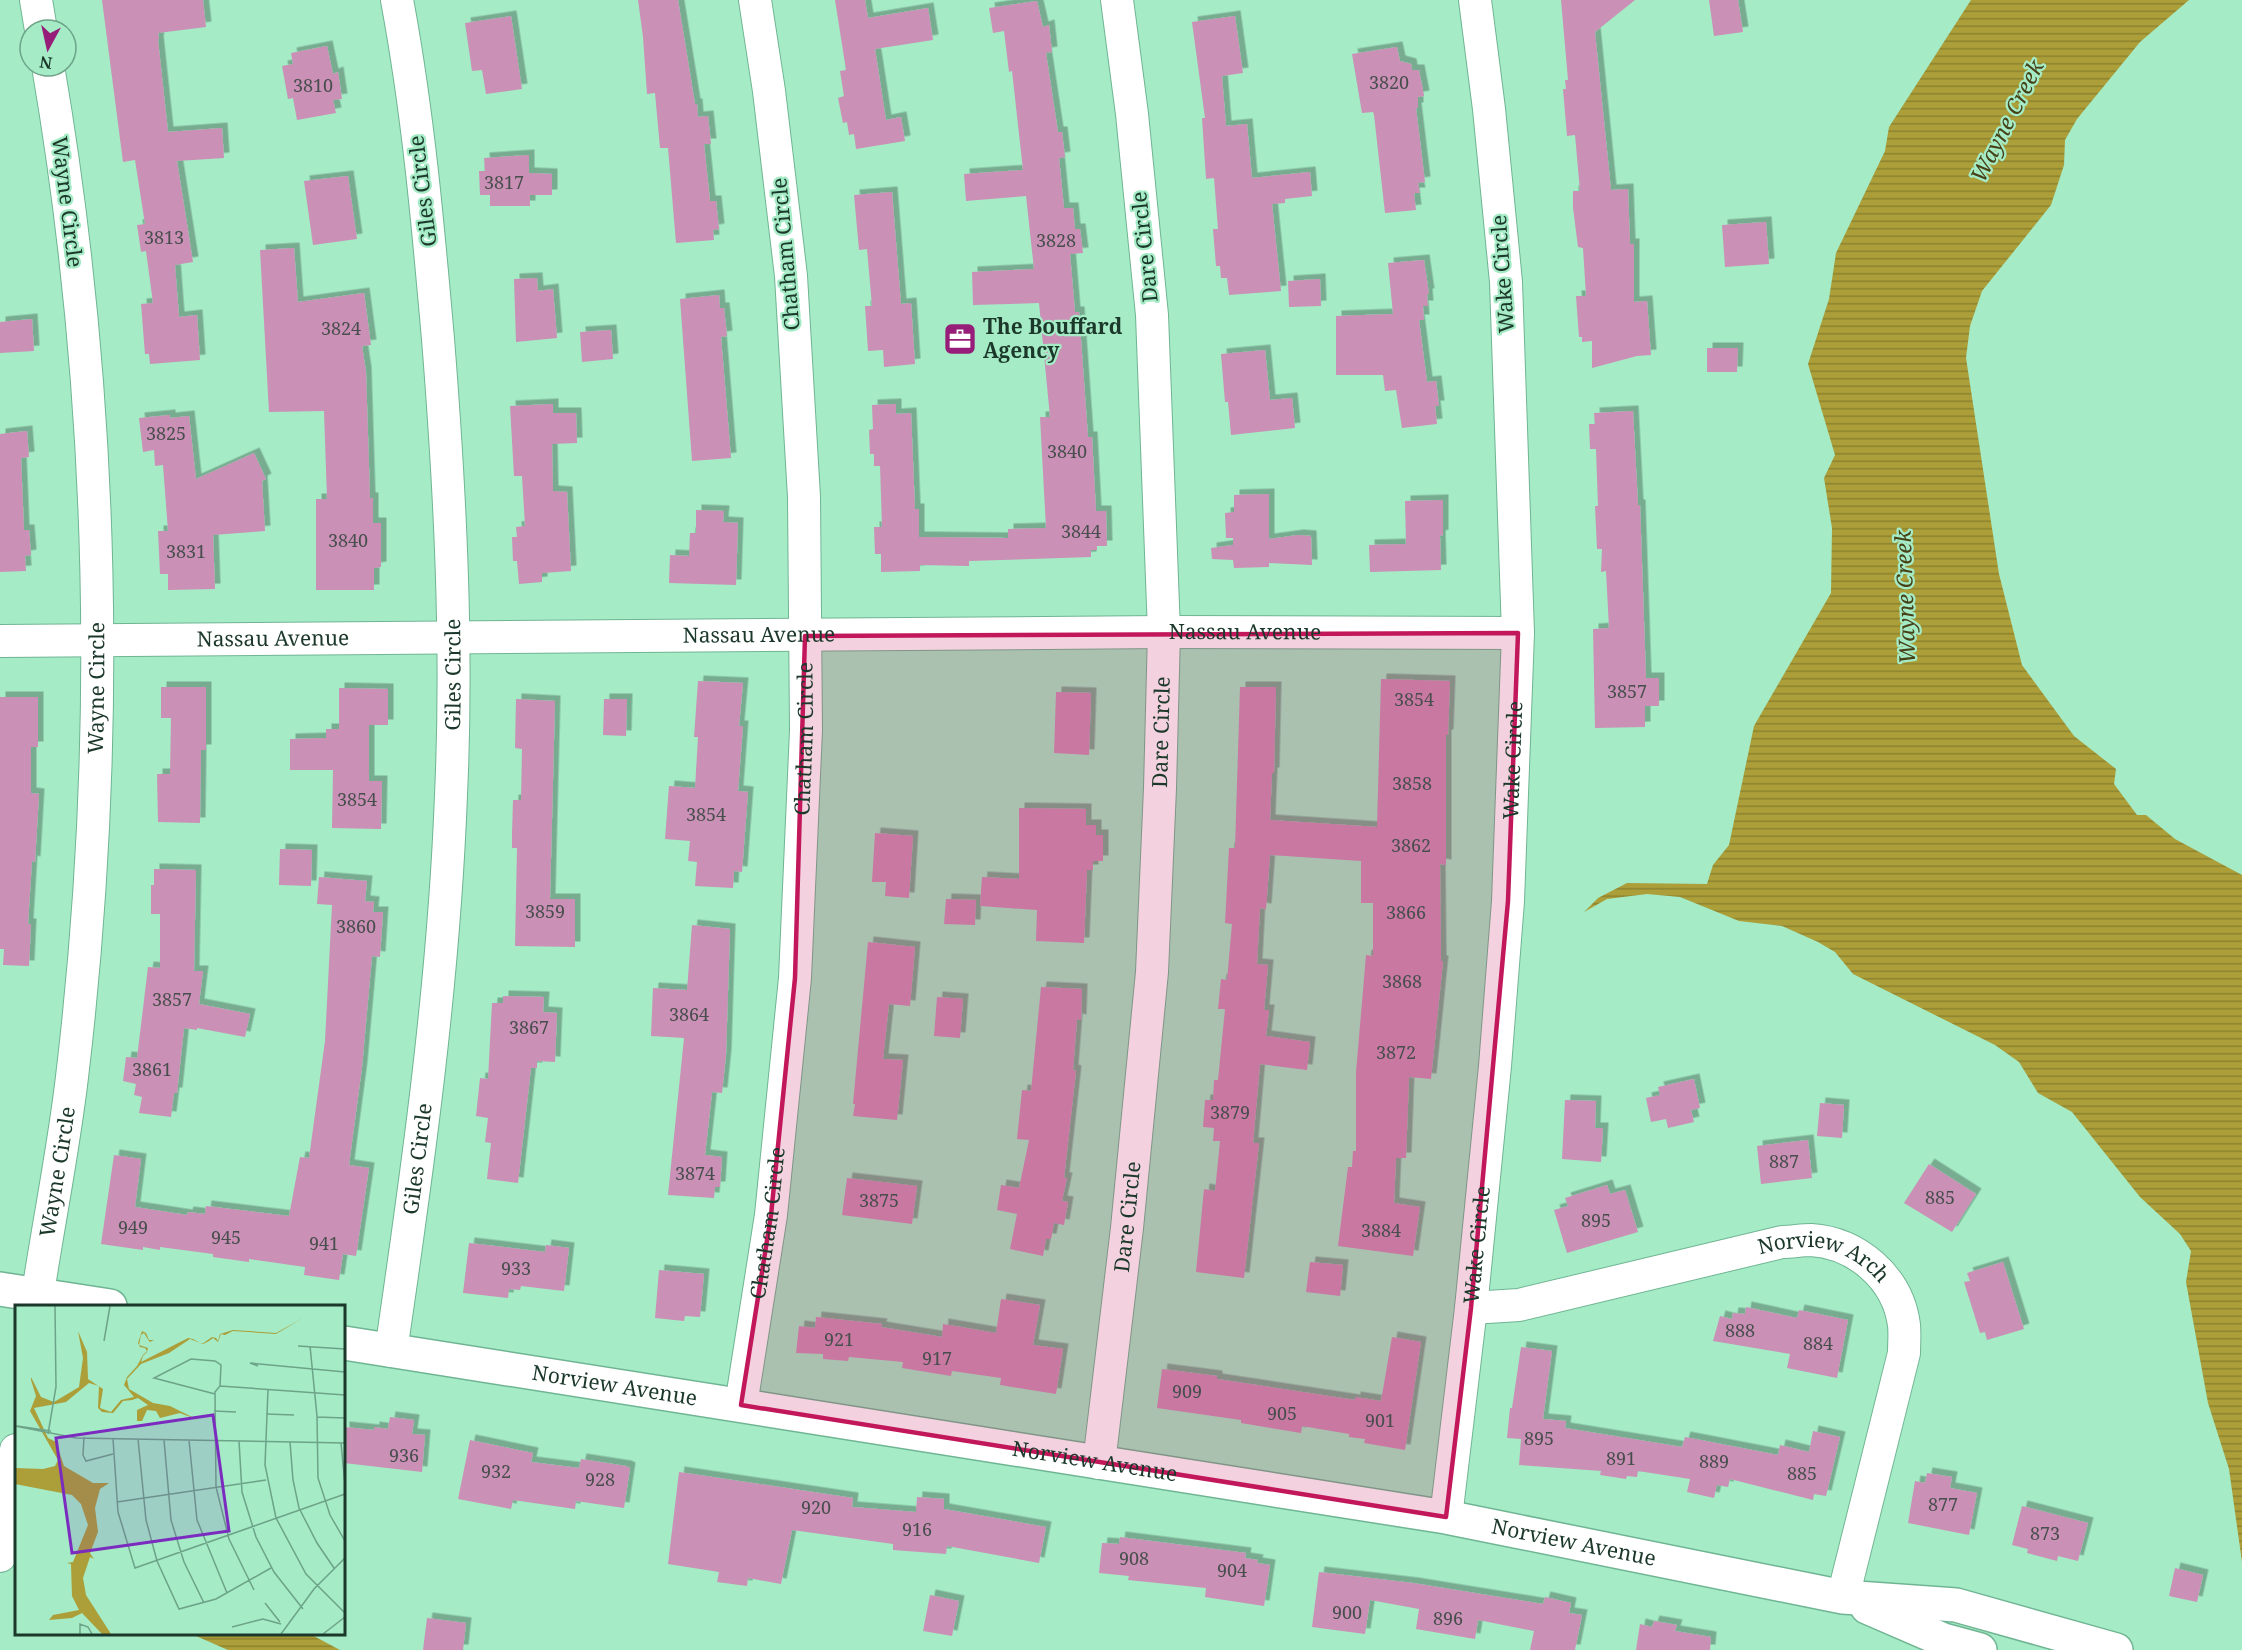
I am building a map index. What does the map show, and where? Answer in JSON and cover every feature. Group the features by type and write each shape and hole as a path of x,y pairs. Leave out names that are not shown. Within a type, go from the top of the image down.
{"street":[{"path":"36,0 39,18"},
{"name":"Giles Circle","path":"391,1351 415,1189 441,955 452,795 453,639 442,399 429,235 404,34 397,0"},
{"name":"Chatham Circle","path":"741,1405 771,1215 795,978 806,730 804,497 790,276 769,91 755,0"},
{"name":"Dare Circle","path":"1099,1463 1127,1228 1150,994 1160,788 1164,632 1152,315 1132,114 1117,0"},
{"name":"Wake Circle","path":"1446,1517 1471,1308 1494,1077 1508,902 1518,633 1506,282 1489,109 1475,0"},
{"name":"Wayne Circle","path":"37,1301 72,1079 85,939 97,726 98,640 85,359 68,196 50,78"},
{"name":"Nassau Avenue","path":"0,641 1164,632 1518,633"},
{"name":"Norview Arch","path":"1471,1308 1519,1305 1782,1242 1810,1240 1838,1245 1863,1257 1884,1276 1895,1296 1904,1324 1904,1353 1843,1597"},
{"path":"0,1289 37,1301 95,1305"},
{"name":"Norview Avenue","path":"345,1344 1446,1517 1843,1597 1956,1605 2116,1650"},
{"path":"0,1556 15,1457"},
{"name":"Norview Avenue","path":"1843,1597 1943,1640 1980,1650"}],"highlighted area":[{"path":"1518,633 1508,901 1471,1308 1446,1517 741,1405 771,1215 795,978 805,636"}],"water":[{"name":"Wayne Creek","path":"1971,0 2189,0 2140,42 2077,119 2065,140 2064,165 2051,205 1982,291 1970,326 1966,358 1999,574 2022,665 2074,736 2116,769 2114,784 2137,815 2146,815 2175,839 2242,875 2242,1562 2229,1469 2208,1403 2186,1282 2191,1251 2180,1234 2140,1197 2072,1112 2038,1093 2019,1062 1995,1045 1853,974 1835,952 1782,926 1739,921 1680,897 1647,894 1607,899 1584,912 1598,898 1627,883 1707,884 1713,865 1729,845 1754,726 1831,593 1832,528 1824,478 1835,455 1808,364 1829,299 1836,253 1885,151 1889,127"},
{"path":"312,1635 340,1650 228,1650 196,1636"}],"building":[{"path":"102,0 203,0 206,27 158,33 168,132 222,128 224,158 177,161 193,262 175,265 179,317 197,315 200,360 150,364 149,354 145,354 141,304 153,303 146,251 141,252 137,225 145,224 135,160 123,162"},
{"path":"638,0 678,0 698,117 708,116 711,144 704,144 710,201 716,201 719,229 713,230 714,240 676,243 668,148 660,148 655,93 647,94"},
{"path":"835,0 865,0 868,18 928,8 933,40 875,49 886,120 901,117 905,141 856,149 854,134 849,135 847,122 843,123 838,98 844,96 840,71 846,70"},
{"path":"1561,0 1635,0 1595,32 1611,190 1628,189 1630,244 1634,244 1634,302 1647,301 1651,355 1637,356 1592,368 1592,341 1582,342 1582,337 1579,337 1576,296 1586,296 1583,248 1578,247 1573,208 1573,191 1580,191 1575,135 1567,136 1563,89 1566,89 1565,80 1568,80"},
{"path":"1709,0 1738,0 1743,32 1714,36"},
{"path":"1037,1 1043,27 1049,25 1052,52 1046,53 1058,132 1062,132 1065,157 1059,158 1064,208 1073,208 1075,229 1080,229 1083,253 1070,254 1075,312 1079,312 1088,437 1092,437 1096,511 1106,511 1107,546 1097,546 1097,550 1091,550 1091,557 969,561 969,566 920,565 920,571 881,572 881,554 875,554 874,527 882,527 880,466 874,466 874,454 870,454 869,430 873,429 872,405 896,404 896,414 911,413 915,509 919,509 919,537 1008,538 1008,529 1046,528 1040,417 1050,417 1039,303 973,305 972,272 1034,269 1026,196 966,201 964,174 1023,170 1012,71 1009,72 1004,31 993,33 989,8"},
{"path":"511,16 522,89 486,94 482,70 472,71 465,23"},
{"path":"1235,16 1243,73 1222,76 1226,126 1247,124 1252,178 1310,172 1312,196 1285,199 1285,203 1272,204 1281,291 1229,295 1227,278 1221,278 1220,266 1216,266 1213,229 1218,229 1214,178 1206,179 1202,118 1205,118 1192,22"},
{"path":"327,46 333,74 338,72 342,99 333,100 336,113 297,120 293,98 288,99 282,66 293,64 291,53"},
{"path":"1397,47 1400,61 1411,64 1412,70 1419,70 1424,96 1418,97 1418,108 1416,108 1425,182 1418,183 1420,193 1414,193 1416,210 1385,213 1374,115 1373,112 1362,113 1352,54"},
{"path":"529,155 529,173 552,174 552,195 530,195 530,206 490,206 490,195 480,195 479,171 485,171 484,158"},
{"path":"348,176 357,239 313,245 304,181"},
{"path":"892,192 901,304 911,303 915,364 884,367 883,350 868,351 865,306 872,306 867,249 859,250 854,195"},
{"path":"1766,222 1769,264 1725,267 1722,225"},
{"path":"294,248 298,302 364,293 371,345 362,346 366,372 370,498 373,498 373,523 381,523 381,567 374,568 374,590 316,590 316,499 327,499 324,411 269,412 260,250"},
{"path":"1424,260 1429,294 1427,294 1428,306 1423,306 1424,320 1419,320 1427,382 1436,381 1439,406 1435,406 1437,424 1402,428 1396,390 1385,391 1383,375 1336,375 1336,316 1393,314 1388,263"},
{"path":"537,278 538,291 553,289 557,338 516,342 514,279"},
{"path":"1320,279 1321,306 1289,307 1288,281"},
{"path":"719,295 720,308 724,308 727,336 721,337 731,458 692,461 680,299"},
{"path":"32,319 34,351 0,353 0,322"},
{"path":"611,330 613,359 582,362 580,332"},
{"path":"1707,348 1738,348 1737,372 1707,372"},
{"path":"1265,350 1270,400 1292,398 1295,428 1231,435 1228,402 1225,402 1221,354"},
{"path":"553,404 553,413 576,413 577,443 552,444 553,491 567,492 571,571 542,573 542,582 519,584 517,561 513,561 512,537 517,537 516,527 525,526 522,476 514,476 510,406"},
{"path":"1633,411 1638,505 1640,505 1646,678 1659,678 1659,706 1645,706 1645,727 1595,728 1593,629 1609,628 1606,571 1601,572 1602,549 1597,549 1596,449 1590,449 1589,424 1595,424 1594,413"},
{"path":"170,415 170,418 189,416 196,479 254,453 266,479 262,481 265,531 213,535 215,589 168,590 168,574 160,574 158,531 168,531 163,465 155,466 154,450 143,452 139,418"},
{"path":"27,431 29,457 21,458 24,530 29,530 31,555 25,556 26,571 0,572 0,434"},
{"path":"1269,494 1269,539 1298,535 1311,536 1312,565 1269,563 1269,567 1234,568 1233,560 1212,559 1211,548 1233,545 1233,538 1226,538 1225,513 1234,512 1234,495"},
{"path":"1443,500 1443,535 1440,536 1441,570 1370,572 1369,545 1406,544 1405,501"},
{"path":"696,510 724,511 723,522 738,523 736,585 669,583 670,555 689,556 690,533 696,533"},
{"path":"1381,679 1450,681 1448,735 1446,735 1446,865 1440,864 1441,961 1443,961 1431,1079 1409,1077 1406,1158 1396,1158 1394,1203 1420,1207 1413,1256 1338,1246 1348,1167 1352,1167 1353,1151 1356,1151 1356,1072 1366,955 1373,956 1373,903 1361,903 1361,861 1270,855 1266,909 1260,908 1257,964 1268,965 1264,1010 1269,1010 1266,1036 1310,1042 1307,1070 1260,1064 1253,1143 1259,1143 1244,1278 1196,1272 1204,1189 1215,1191 1220,1141 1213,1141 1214,1128 1203,1127 1205,1100 1213,1100 1214,1080 1218,1080 1225,1009 1218,1009 1221,979 1227,980 1232,924 1225,923 1229,848 1235,848 1240,687 1276,687 1274,773 1272,773 1270,820 1377,827"},
{"path":"698,681 743,683 739,726 743,726 738,791 748,792 742,872 734,871 733,888 695,886 697,862 688,861 690,841 665,839 669,786 695,788 698,737 694,737"},
{"path":"161,687 206,687 206,750 201,750 200,823 158,822 157,774 170,774 171,718 161,718"},
{"path":"339,688 388,689 388,725 369,725 369,781 382,781 381,829 332,828 333,770 290,770 290,739 326,738 326,729 339,729"},
{"path":"1056,692 1091,693 1089,755 1054,753"},
{"path":"0,697 38,697 38,747 31,747 31,793 39,794 28,924 31,924 29,966 3,965 4,949 0,949"},
{"path":"516,699 555,701 550,899 575,899 575,947 515,946 517,848 512,848 513,800 521,800 522,749 515,748"},
{"path":"604,699 627,699 626,736 603,735"},
{"path":"1019,808 1086,809 1086,825 1096,825 1096,835 1103,835 1103,861 1093,861 1093,870 1087,870 1084,943 1036,941 1037,910 980,906 982,877 1019,879"},
{"path":"875,833 913,836 909,898 885,896 886,882 872,882"},
{"path":"280,849 312,850 311,886 279,885"},
{"path":"154,869 196,870 194,971 203,971 199,1004 250,1014 245,1037 197,1028 197,1030 184,1028 177,1093 174,1093 171,1117 139,1113 142,1097 134,1095 136,1084 123,1081 126,1057 137,1058 148,967 160,968 160,914 151,914 151,885 154,885"},
{"path":"319,877 367,881 365,901 374,902 373,912 383,912 380,957 372,956 362,1067 349,1165 369,1168 356,1256 343,1254 339,1280 304,1275 305,1267 249,1259 249,1262 213,1257 213,1254 160,1247 160,1250 143,1247 143,1250 101,1244 114,1155 141,1159 135,1207 187,1215 188,1212 205,1214 206,1206 289,1216 300,1157 309,1158 325,1041 332,905 317,904"},
{"path":"946,899 976,900 975,925 944,924"},
{"path":"692,925 730,929 726,1055 722,1093 712,1092 705,1155 722,1157 720,1187 715,1187 714,1198 668,1195 684,1038 651,1036 653,988 687,990"},
{"path":"868,942 915,947 910,1006 889,1004 883,1059 903,1060 897,1120 853,1116"},
{"path":"1041,987 1082,989 1081,1020 1077,1019 1073,1070 1076,1071 1064,1178 1067,1178 1062,1201 1068,1202 1064,1225 1054,1223 1051,1239 1046,1239 1043,1256 1010,1249 1017,1214 997,1210 1001,1185 1019,1188 1029,1140 1017,1139 1022,1090 1031,1091"},
{"path":"503,996 544,997 543,1012 557,1013 555,1062 537,1061 537,1068 531,1068 518,1183 487,1179 491,1143 485,1142 488,1118 476,1116 480,1078 488,1079 492,1003 503,1003"},
{"path":"937,997 963,999 960,1038 934,1036"},
{"path":"1694,1079 1700,1108 1691,1110 1694,1122 1668,1128 1666,1119 1651,1122 1646,1098 1660,1095 1658,1087"},
{"path":"1565,1100 1596,1101 1595,1128 1603,1128 1601,1162 1562,1159"},
{"path":"1820,1103 1844,1105 1842,1138 1817,1136"},
{"path":"1808,1140 1812,1178 1761,1184 1757,1146"},
{"path":"1929,1164 1976,1194 1952,1232 1904,1203"},
{"path":"847,1178 917,1186 912,1224 842,1215"},
{"path":"1607,1185 1610,1194 1625,1190 1638,1232 1567,1253 1554,1210 1568,1206 1565,1198"},
{"path":"469,1243 545,1252 546,1245 569,1248 564,1291 521,1286 520,1290 509,1289 508,1298 463,1293"},
{"path":"1310,1262 1343,1265 1340,1296 1306,1292"},
{"path":"2003,1262 2024,1329 1987,1340 1985,1332 1980,1333 1964,1282 1970,1281 1967,1273"},
{"path":"659,1270 704,1274 700,1317 685,1316 684,1321 655,1318"},
{"path":"1001,1299 1040,1305 1033,1345 1063,1349 1056,1394 1000,1385 1001,1378 952,1371 951,1376 902,1368 903,1362 849,1357 848,1361 823,1359 823,1354 796,1353 799,1326 815,1328 816,1317 882,1324 881,1327 942,1337 943,1324 996,1333"},
{"path":"1746,1307 1797,1318 1799,1310 1848,1320 1837,1378 1787,1368 1790,1354 1713,1341 1720,1316 1732,1319 1733,1313 1745,1314"},
{"path":"1392,1337 1421,1342 1405,1450 1364,1443 1365,1439 1349,1437 1349,1434 1302,1426 1301,1433 1241,1423 1241,1420 1157,1408 1162,1369 1217,1376 1217,1379 1355,1400 1355,1397 1381,1401"},
{"path":"1521,1347 1552,1351 1543,1419 1566,1421 1565,1428 1682,1447 1685,1437 1778,1455 1780,1445 1809,1452 1813,1431 1840,1437 1826,1496 1814,1494 1813,1500 1730,1479 1728,1487 1717,1485 1714,1498 1687,1492 1690,1479 1638,1471 1637,1477 1627,1476 1626,1479 1600,1475 1601,1471 1519,1465 1521,1439 1507,1438"},
{"path":"390,1417 414,1420 412,1434 425,1435 422,1472 345,1463 345,1427 388,1429"},
{"path":"470,1440 533,1453 531,1462 579,1468 581,1459 626,1466 630,1468 624,1508 576,1501 575,1509 513,1500 511,1509 458,1499"},
{"path":"679,1472 853,1498 852,1507 916,1512 917,1497 944,1499 944,1509 1046,1527 1039,1563 947,1546 946,1554 893,1550 893,1544 792,1530 781,1584 748,1578 747,1586 717,1582 719,1572 668,1564"},
{"path":"1927,1473 1952,1477 1950,1488 1977,1493 1969,1535 1908,1523 1915,1481 1925,1483"},
{"path":"2022,1506 2088,1523 2078,1561 2058,1556 2057,1561 2027,1553 2028,1549 2012,1545"},
{"path":"1120,1537 1246,1553 1245,1558 1270,1565 1264,1606 1205,1597 1206,1588 1128,1580 1129,1576 1099,1573 1102,1543 1119,1544"},
{"path":"2175,1568 2203,1575 2197,1602 2169,1596"},
{"path":"1319,1572 1413,1583 1543,1604 1545,1597 1571,1603 1569,1613 1582,1615 1575,1650 1530,1650 1534,1631 1478,1620 1475,1639 1416,1629 1419,1609 1370,1600 1365,1634 1312,1627"},
{"path":"930,1595 959,1601 952,1636 923,1631"},
{"path":"427,1618 466,1623 463,1650 423,1650"},
{"path":"1654,1621 1677,1625 1675,1631 1711,1637 1710,1650 1636,1650 1640,1624 1652,1627"}],"place":[{"name":"The Bouffard Agency","path":"960,339"}]}
